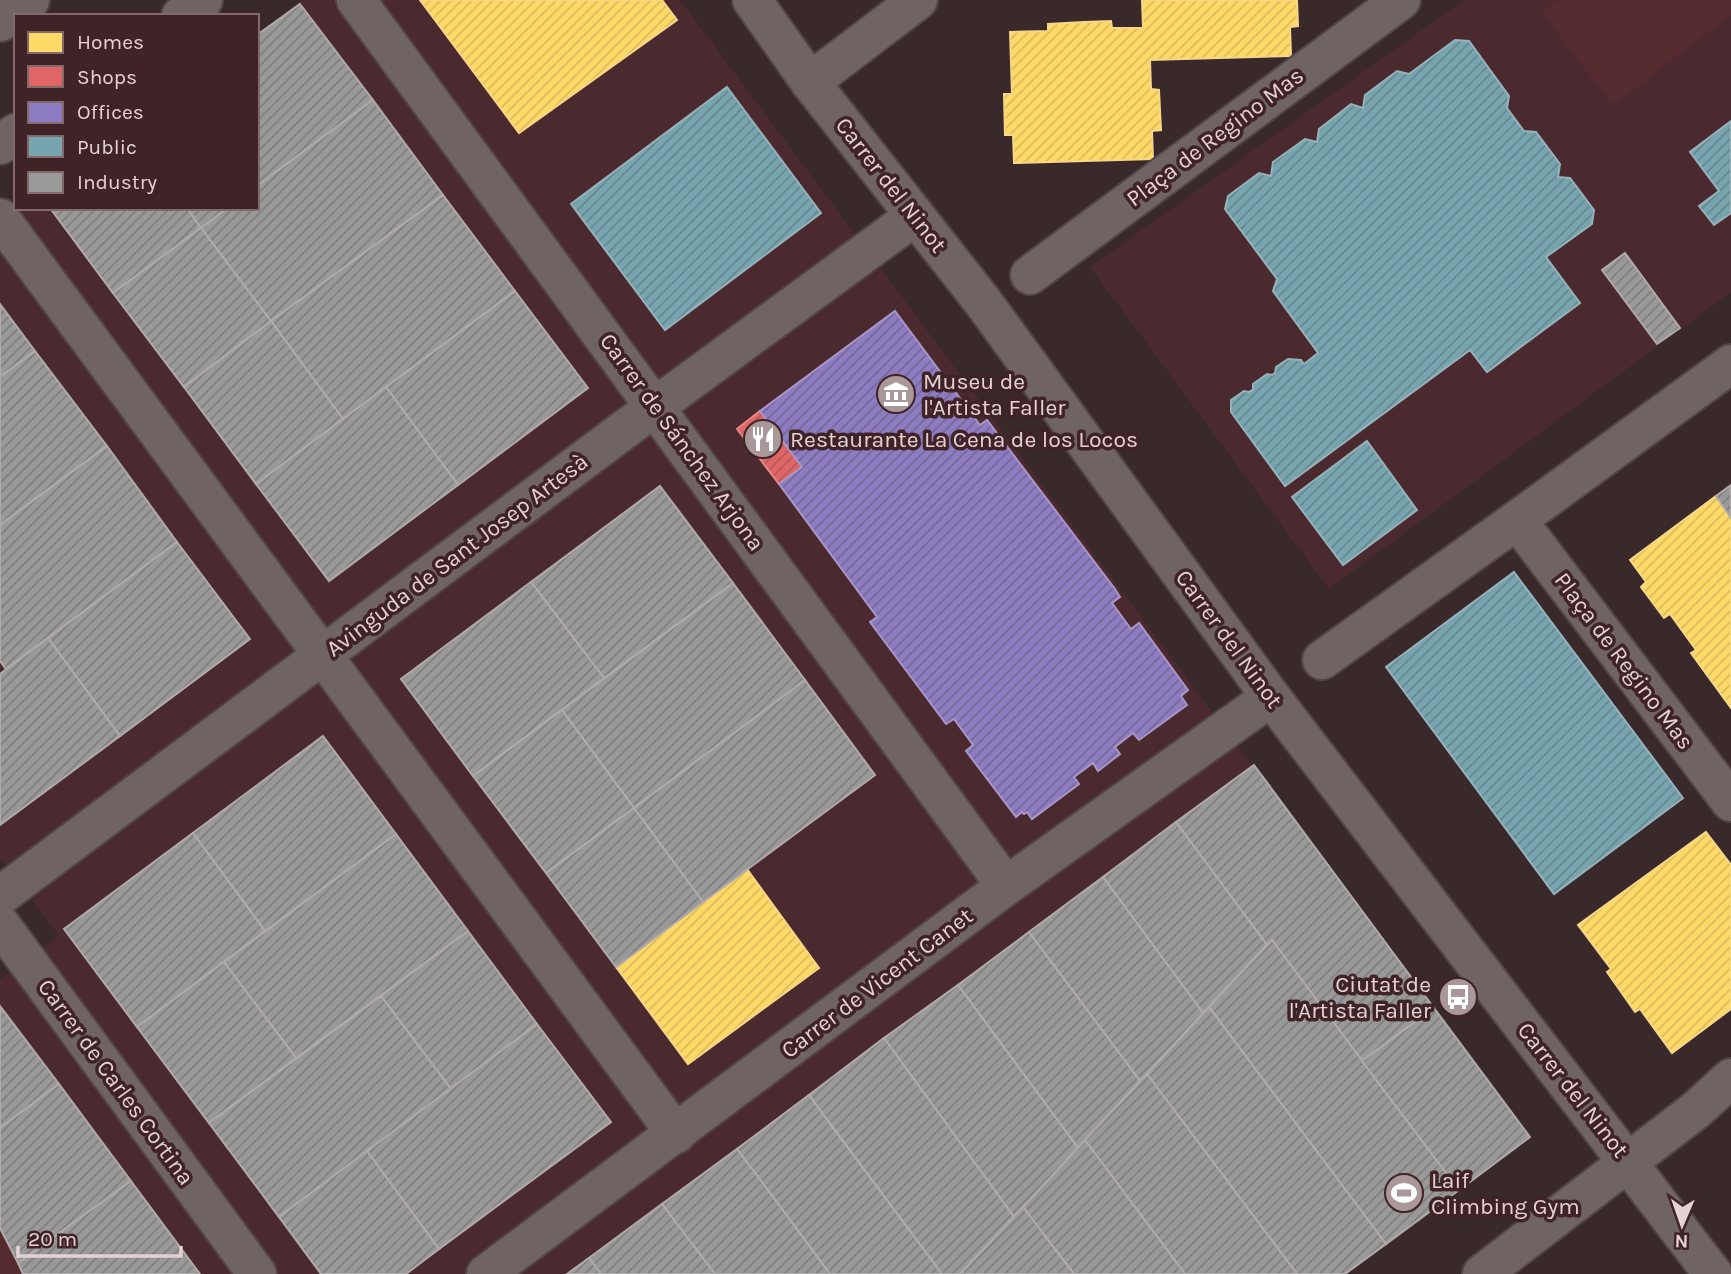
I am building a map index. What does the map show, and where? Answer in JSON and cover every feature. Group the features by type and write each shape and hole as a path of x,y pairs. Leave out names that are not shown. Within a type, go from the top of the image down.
{"street":[{"path":"0,22 30,0"},
{"path":"184,14 203,0"},
{"name":"Carrer de Sánchez Arjona","path":"356,0 1006,886"},
{"name":"Carrer del Ninot","path":"752,0 810,82 983,302 1271,697 1713,1274"},
{"path":"810,82 918,0"},
{"name":"Plaça de Regino Mas","path":"1030,275 1401,0"},
{"name":"Avinguda de Sant Josep Artesà","path":"0,896 915,216"},
{"path":"0,218 676,1134"},
{"path":"1322,660 1731,364"},
{"name":"Plaça de Regino Mas","path":"1517,520 1731,802"},
{"name":"Carrer de Vicent Canet","path":"486,1274 1006,886 1271,697"},
{"name":"Carrer de Carles Cortina","path":"0,924 257,1274"},
{"path":"1482,1274 1696,1110 1731,1078"}],"shaded area":[{"path":"303,0 680,0 1530,1137 1346,1274 23,1274 0,1228 0,979 59,936 0,858 0,226 21,210 259,210 259,33"},
{"path":"1464,0 1731,0 1731,292 1329,589 1090,267"},
{"path":"1557,0 1731,0 1731,15 1613,105 1542,12"},
{"path":"0,1228 23,1274 0,1274"}],"building: Homes":[{"path":"420,0 662,0 677,20 519,133"},
{"path":"1142,0 1297,0 1298,26 1290,27 1291,56 1150,60 1151,89 1159,90 1161,130 1152,131 1153,159 1014,163 1013,135 1005,135 1004,94 1012,94 1010,32 1048,31 1048,24 1111,21 1112,28 1143,28"},
{"path":"1716,496 1731,518 1731,708 1691,653 1696,650 1670,614 1664,618 1641,587 1646,582 1630,560"},
{"path":"1706,832 1731,865 1731,1009 1672,1053 1640,1009 1635,1012 1607,972 1611,969 1578,925"},
{"path":"747,869 819,968 688,1064 616,967"}],"building: Shops":[{"name":"Restaurante La Cena de los Locos","path":"760,411 802,467 779,484 737,429"}],"building: Offices":[{"path":"895,311 980,425 987,420 1115,589 1120,597 1112,603 1131,629 1139,623 1188,690 1181,696 1187,705 1139,740 1133,733 1115,747 1120,754 1098,771 1093,763 1074,777 1079,784 1032,819 1027,812 1016,817 966,751 973,745 954,719 946,724 870,622 877,617 779,484 802,467 760,411"}],"building: Public":[{"path":"1455,40 1469,41 1509,96 1507,108 1524,131 1536,132 1560,164 1558,177 1570,178 1594,210 1592,224 1546,257 1580,303 1487,372 1470,350 1285,486 1231,412 1231,400 1244,391 1253,390 1253,384 1267,374 1275,373 1276,367 1288,359 1301,360 1304,364 1318,353 1273,291 1277,279 1225,209 1228,196 1259,173 1271,176 1273,162 1305,139 1317,142 1319,129 1351,104 1363,108 1365,95 1397,71 1409,74"},
{"path":"727,87 821,213 665,330 571,204"},
{"path":"1731,121 1731,213 1714,225 1699,206 1719,191 1690,152"},
{"path":"1367,441 1417,510 1343,565 1292,497"},
{"path":"1514,572 1683,798 1554,894 1386,667"}],"building: Industry":[{"path":"300,4 373,100 259,185 259,34"},
{"path":"373,100 443,195 271,321 201,228 224,210 259,210 259,185"},
{"path":"443,195 515,291 343,419 271,321"},
{"path":"51,210 188,210 201,228 113,293"},
{"path":"188,210 224,210 201,228"},
{"path":"201,228 271,321 184,387 113,293"},
{"path":"1625,253 1680,328 1657,344 1602,270"},
{"path":"515,291 588,388 458,485 386,387"},
{"path":"0,304 35,351 0,377"},
{"path":"271,321 343,419 256,484 184,387"},
{"path":"35,351 107,446 0,525 0,377"},
{"path":"386,387 458,485 329,581 256,484"},
{"path":"107,446 177,542 6,669 0,661 0,525"},
{"path":"1731,485 1731,518 1716,496"},
{"path":"660,486 733,583 604,678 531,582"},
{"path":"177,542 250,639 120,736 48,638"},
{"path":"531,582 604,678 473,776 401,679"},
{"path":"733,583 805,680 634,808 562,710"},
{"path":"48,638 120,736 0,825 0,674"},
{"path":"805,680 875,775 703,902 634,808"},
{"path":"562,710 634,808 546,873 473,776"},
{"path":"323,736 396,834 265,931 193,833"},
{"path":"1254,765 1434,1008 1362,1061 1272,940 1267,945 1176,822"},
{"path":"634,808 703,902 616,967 546,873"},
{"path":"1176,822 1267,945 1203,1013 1103,877"},
{"path":"193,833 265,931 137,1027 64,929"},
{"path":"396,834 468,931 296,1058 224,962"},
{"path":"1103,877 1203,1013 1140,1081 1029,932"},
{"path":"468,931 537,1024 451,1089 381,996"},
{"path":"1029,932 1140,1081 1078,1148 958,985"},
{"path":"1272,940 1459,1190 1386,1244 1209,1007"},
{"path":"224,962 296,1058 209,1123 137,1027"},
{"path":"958,985 1078,1148 1014,1217 884,1038"},
{"path":"381,996 451,1089 279,1217 209,1123"},
{"path":"0,1006 59,1084 0,1128"},
{"path":"1209,1007 1386,1244 1345,1274 1297,1274 1147,1074"},
{"path":"1434,1008 1530,1137 1459,1190 1362,1061"},
{"path":"537,1024 611,1122 439,1249 367,1151"},
{"path":"884,1038 1014,1217 960,1274 942,1274 809,1095"},
{"path":"1147,1074 1297,1274 1185,1274 1085,1140"},
{"path":"59,1084 131,1181 18,1263 0,1228 0,1128"},
{"path":"809,1095 942,1274 830,1274 737,1149"},
{"path":"1085,1140 1185,1274 1074,1274 1023,1207"},
{"path":"737,1149 830,1274 715,1274 662,1204"},
{"path":"367,1151 439,1249 406,1274 321,1274 279,1217"},
{"path":"131,1181 200,1274 23,1274 18,1263"},
{"path":"662,1204 715,1274 601,1274 589,1258"},
{"path":"1023,1207 1074,1274 963,1274 962,1272"},
{"path":"589,1258 601,1274 567,1274"}],"place":[{"name":"Museu de l'Artista Faller","path":"896,394"},
{"name":"Restaurante La Cena de los Locos","path":"763,439"},
{"name":"Ciutat de l'Artista Faller","path":"1458,997"},
{"name":"Laif Climbing Gym","path":"1404,1193"}]}
